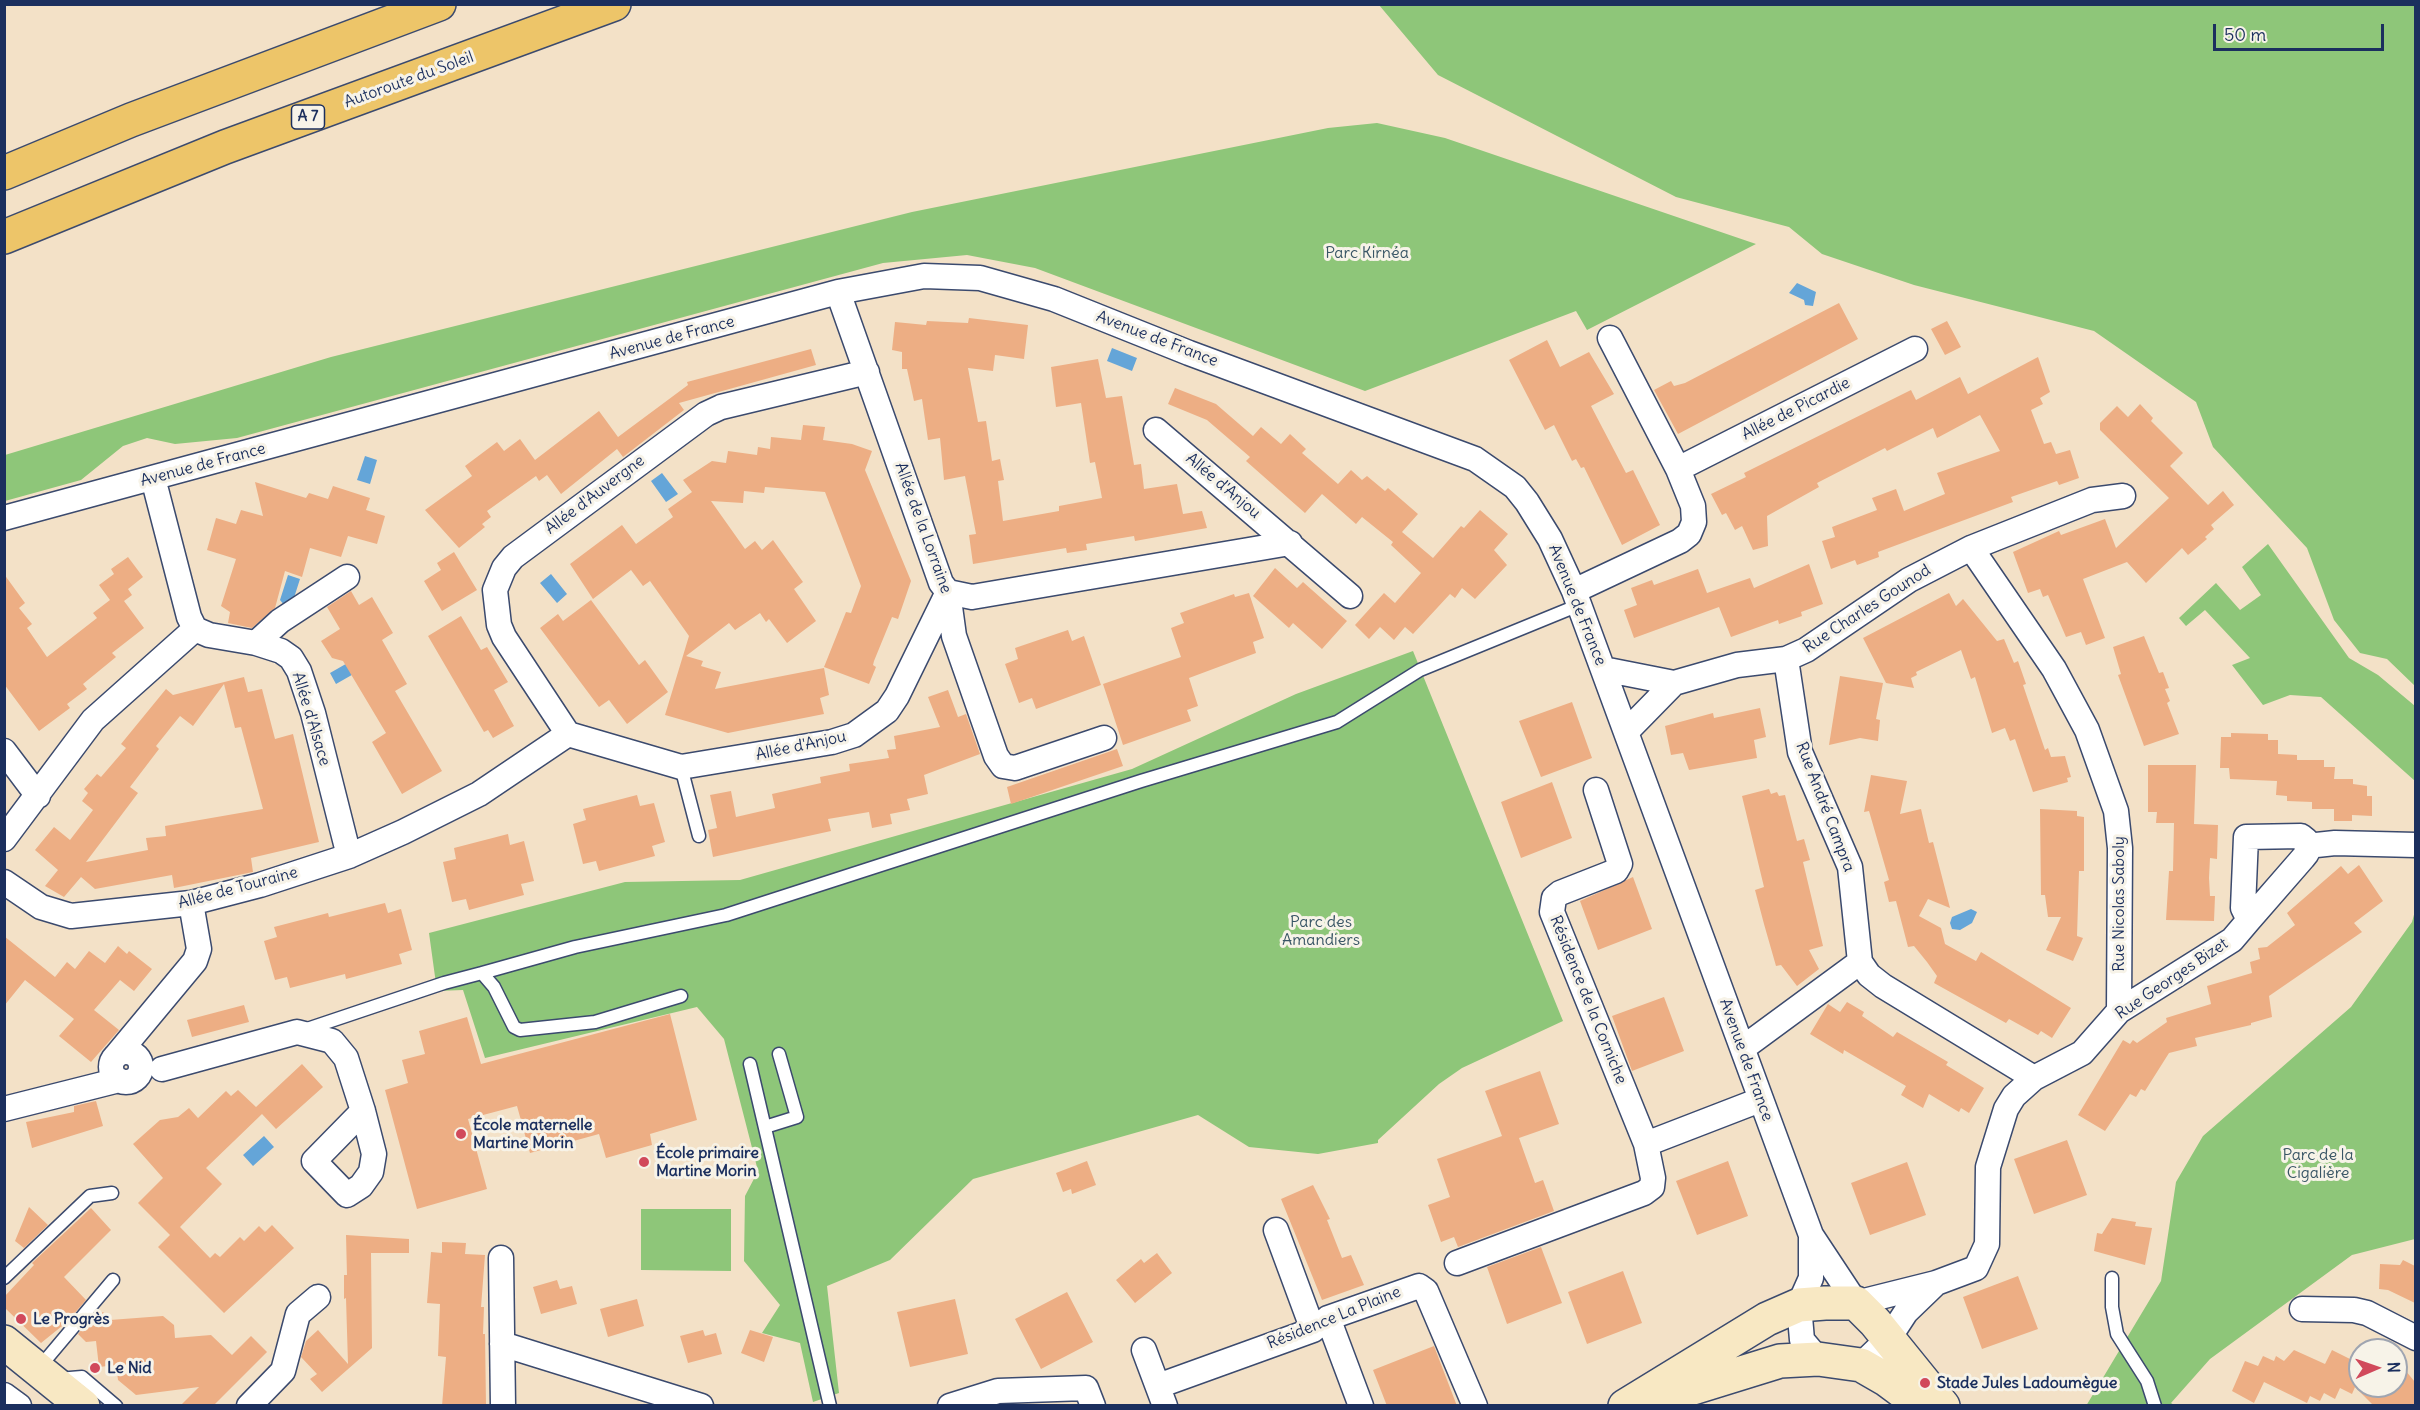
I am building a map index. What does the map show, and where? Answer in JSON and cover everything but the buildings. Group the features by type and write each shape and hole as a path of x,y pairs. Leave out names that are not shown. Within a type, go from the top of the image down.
{"highway":[{"path":"4,173 131,120 439,4"},
{"name":"Autoroute du Soleil","path":"4,237 225,147 614,4"}],"main road":[{"path":"1624,1406 1767,1319 1799,1305 1856,1303 1888,1338 1943,1406"},
{"path":"4,1342 35,1390"},
{"path":"1635,1406 1780,1361 1818,1359 1861,1365 1887,1380 1922,1406"},
{"path":"4,1361 35,1390 83,1406"}],"street":[{"name":"Avenue de France","path":"4,518 838,292 924,276 980,278 1054,299 1190,353 1474,459 1515,488 1550,539 1576,598 1627,731 1811,1235 1856,1303"},
{"name":"Allée de la Lorraine","path":"838,292 941,583 948,592 954,636 996,756 1003,766 1016,768 1104,738"},
{"path":"1576,598 1680,541 1689,534 1694,522 1694,506 1678,469 1610,338"},
{"name":"Allée de Picardie","path":"1678,469 1915,349"},
{"name":"Allée d'Auvergne","path":"568,734 504,637 496,607 495,590 504,568 513,557 706,414 721,407 867,372"},
{"name":"Allée d'Anjou","path":"1156,430 1350,596"},
{"path":"4,839 93,720 195,629 189,617 153,478"},
{"name":"Rue Charles Gounod","path":"1603,669 1674,683 1737,665 1786,659 1806,650 1909,579 1971,548 2092,500 2123,496"},
{"path":"948,592 972,597 1290,543"},
{"name":"Rue Nicolas Saboly","path":"1971,548 2054,669 2087,730 2115,811 2120,848 2119,1011"},
{"path":"256,643 267,630 348,577"},
{"name":"Allée d'Anjou","path":"568,734 681,767 832,742 854,735 870,726 887,711 897,696 948,592"},
{"name":"Allée d'Alsace","path":"195,629 209,635 256,643 281,651 291,658 299,671 313,713 348,856"},
{"name":"Rue André Campra","path":"1786,659 1800,752 1850,867 1860,962"},
{"name":"Rue Charles Gounod","path":"1627,731 1674,683"},
{"name":"Allée de Touraine","path":"4,882 41,908 71,916 191,903 260,885 348,856 403,832 479,794 568,734"},
{"path":"4,751 38,796"},
{"name":"Résidence de la Corniche","path":"1457,1263 1644,1193 1652,1186 1653,1179 1646,1144 1552,912 1554,898 1560,892 1616,871 1620,864 1596,790"},
{"path":"2249,920 2242,908 2247,837 2301,836 2307,846 2329,843 2415,845"},
{"name":"Rue Georges Bizet","path":"1856,1303 1936,1283 1966,1274 1976,1268 1983,1258 1987,1244 1988,1167 1993,1146 2014,1096 2034,1078 2082,1053 2119,1011 2232,940 2303,858 2307,846"},
{"path":"132,1066 144,1023 195,961 199,949 191,903"},
{"path":"1743,1048 1860,962 1869,975 1883,986 2034,1078"},
{"path":"4,1109 78,1091 132,1066 297,1032 332,1041 346,1058 363,1111"},
{"path":"1646,1144 1760,1100"},
{"path":"1276,1230 1361,1406"},
{"name":"Avenue de France","path":"1799,1305 1811,1278 1811,1235"},
{"path":"501,1258 503,1406"},
{"path":"1861,1365 1888,1338 1906,1312 1936,1283"},
{"name":"Résidence La Plaine","path":"1162,1396 1320,1324 1419,1286 1426,1291 1475,1406"},
{"path":"249,1406 284,1371 298,1314 318,1297"},
{"path":"1799,1305 1802,1340 1818,1359"},
{"path":"2302,1309 2354,1310 2367,1313 2415,1338"},
{"path":"502,1344 701,1406"},
{"path":"1144,1350 1162,1396"},
{"path":"950,1406 998,1391 1086,1388 1093,1406"}],"lane":[{"path":"297,1032 444,983 575,947 726,915 1141,781 1337,722 1420,670 1576,598"},
{"path":"681,767 699,836"},
{"path":"482,973 494,987 514,1027 520,1030 595,1022 681,996"},
{"path":"765,1127 798,1117 779,1054"},
{"path":"750,1064 830,1406"},
{"path":"4,1278 90,1196 112,1193"},
{"path":"2112,1278 2112,1307 2117,1334 2147,1381 2155,1406"},
{"path":"35,1390 113,1280"},
{"path":"35,1390 82,1377 116,1406"}],"green space":[{"path":"1379,5 2415,5 2415,686 2387,659 2360,653 2334,620 2307,548 2213,447 2196,402 2094,331 1914,285 1822,254 1789,227 1676,197 1438,75"},
{"name":"Parc Kirnéa","path":"1377,123 1445,138 1756,244 1587,330 1576,311 1365,391 1035,268 967,255 883,263 237,438 175,444 147,438 123,446 81,480 5,501 5,455 331,357 912,212 1328,128"},
{"path":"2268,544 2349,658 2378,675 2415,706 2415,781 2321,697 2290,695 2263,705 2232,665 2250,658 2205,610 2186,626 2179,618 2216,583 2240,610 2261,595 2242,567"},
{"name":"Parc des Amandiers","path":"1413,651 1563,1021 1462,1068 1439,1084 1378,1140 1378,1143 1318,1154 1249,1147 1198,1115 973,1179 890,1260 827,1286 839,1393 813,1402 800,1343 762,1333 780,1305 744,1261 745,1196 758,1171 724,1039 697,1007 485,1058 463,990 437,991 429,933 625,882 740,880 1132,769 1296,694"},
{"name":"Parc de la Cigalière","path":"2415,911 2415,1239 2352,1255 2210,1359 2171,1403 2174,1405 2086,1406 2161,1281 2176,1182 2203,1136 2351,1007 2412,922"},
{"path":"641,1209 731,1209 731,1271 641,1270"}],"water":[{"path":"1797,283 1816,292 1813,306 1805,305 1804,300 1789,293"},
{"path":"1112,348 1137,358 1132,371 1107,361"},
{"path":"365,456 377,460 370,484 357,480"},
{"path":"662,473 678,494 666,502 651,481"},
{"path":"551,574 567,594 557,603 540,583"},
{"path":"288,575 300,579 292,604 285,606 280,600"},
{"path":"351,661 357,672 336,684 330,673"},
{"path":"1971,909 1977,912 1972,923 1960,930 1952,929 1950,923 1952,917"},
{"path":"264,1136 274,1147 253,1166 243,1155"}],"place":[{"name":"École maternelle Martine Morin","path":"461,1134"},
{"name":"École primaire Martine Morin","path":"644,1162"},
{"name":"Le Progrès","path":"21,1319"},
{"name":"Le Nid","path":"95,1368"},
{"name":"Stade Jules Ladoumègue","path":"1925,1383"}]}
